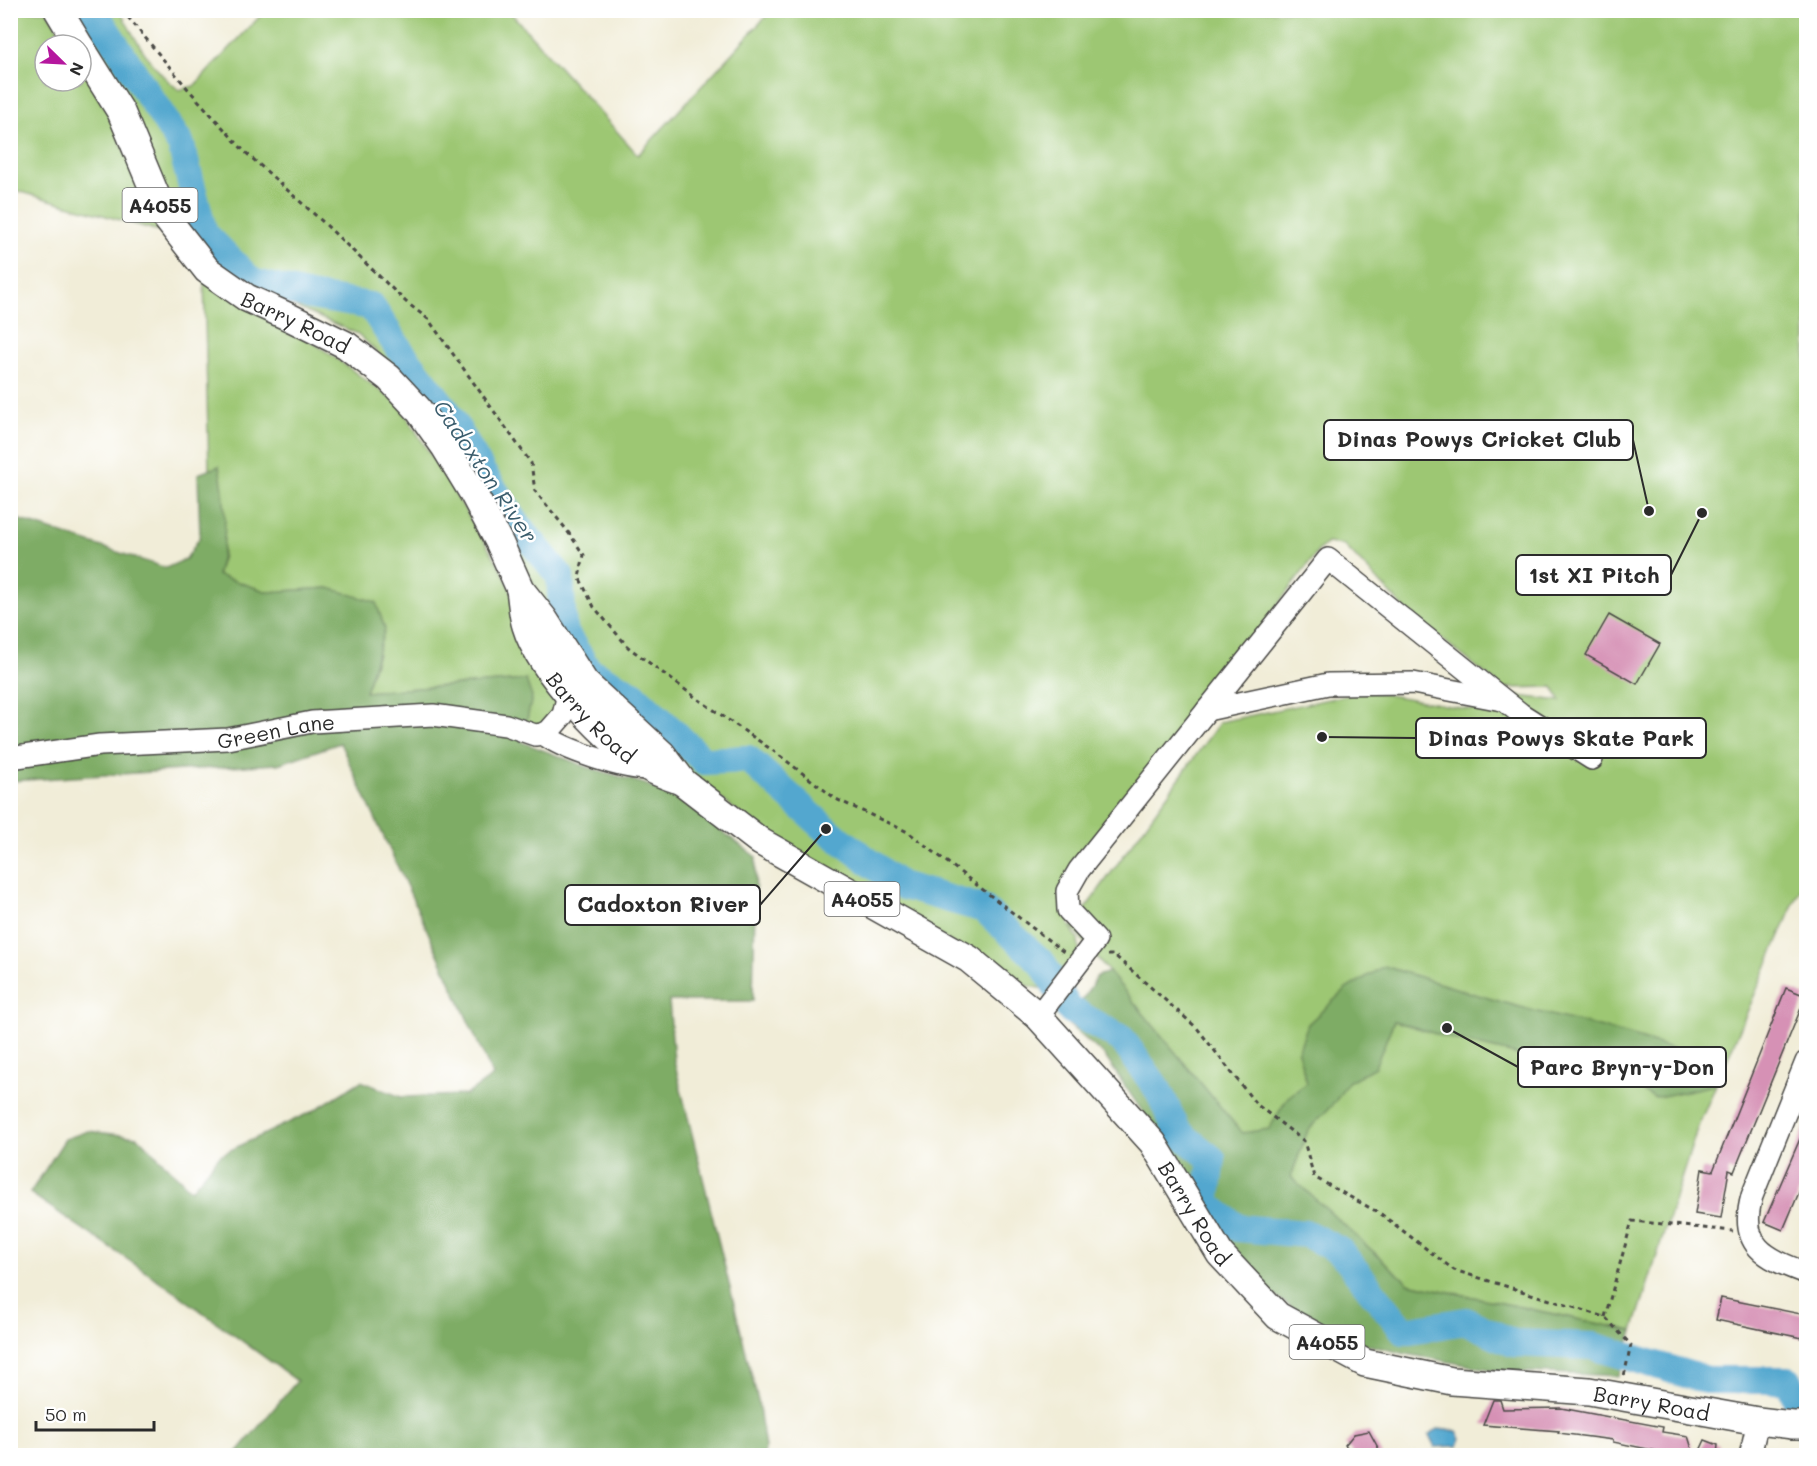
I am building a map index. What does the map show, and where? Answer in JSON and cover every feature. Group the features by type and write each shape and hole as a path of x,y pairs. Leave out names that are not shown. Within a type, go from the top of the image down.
{"main road":[{"name":"Barry Road","path":"58,10 72,33"},
{"name":"Barry Road","path":"93,68 120,112 164,215 207,270 247,298 346,345 389,378 418,409 451,456 495,533 520,588 544,619 610,723 650,769 684,783 761,842 969,959 1038,1016 1153,1143 1220,1254 1278,1316 1365,1363 1452,1380 1589,1391 1753,1440 1800,1425"},
{"name":"Barry Road","path":"520,588 526,627 544,661 589,719 610,723 662,754 684,783"}],"street":[{"path":"1038,1016 1096,940 1068,910 1066,891 1079,870 1328,559 1521,714 1592,759"},
{"path":"1207,710 1328,684 1413,683 1504,700"},
{"path":"543,734 549,731 563,715 568,694"},
{"name":"Green Lane","path":"10,758 100,746 228,739 312,722 433,715 506,725 535,735 543,734 551,740 591,756 636,769 650,769"},
{"path":"591,756 600,749 610,723"},
{"path":"1806,1062 1752,1196 1748,1212 1749,1232 1757,1248 1776,1262 1806,1272"}],"path":[{"path":"122,10 244,152 406,302 428,319 531,463 535,491 584,555 579,577 594,608 628,647 775,752 836,799 908,832 1080,961 1114,955 1197,1028 1256,1104 1304,1141 1314,1177 1381,1214 1454,1270 1605,1317 1631,1345 1628,1364"},
{"path":"1605,1317 1632,1221 1749,1232"},
{"path":"1753,1440 1801,1455"}],"green space":[{"path":"10,11 47,11 61,33 33,33 33,93 93,93 93,87 106,109 159,231 11,189"},
{"path":"67,11 120,11 153,64 179,90 194,86 265,11 509,11 638,155 771,11 1806,11 1806,880 1796,898 1697,1129 1633,1331 1408,1283 1241,1133 1072,927 1220,722 1367,691 1472,710 1497,705 1508,695 1561,701 1553,687 1503,688 1407,611 1344,545 1327,543 1319,550 1282,599 1185,733 1076,867 1069,924 1078,940 1079,951 1060,981 1044,989 1024,985 763,832 693,776 615,704 543,603 514,546 378,353 358,334 251,288 215,261 175,209 93,59 93,33 79,33"},
{"path":"204,280 317,345 399,404 501,568 557,697 557,712 544,725 526,726 526,680 365,692 378,654 329,588 268,592 217,575 223,556 219,467 209,470"},
{"path":"219,466 225,521 223,549 217,575 268,592 329,588 376,602 385,629 365,692 526,680 532,697 522,742 587,767 645,784 688,805 756,857 753,1001 669,1001 674,1061 758,1401 764,1455 235,1455 297,1381 168,1287 30,1193 65,1139 88,1131 138,1137 191,1190 220,1155 313,1111 361,1081 401,1097 466,1095 493,1076 340,743 278,764 11,781 11,517 166,568 186,559 200,537 198,474"},
{"path":"1384,966 1500,1002 1648,1041 1711,1064 1715,1085 1654,1098 1629,1082 1583,1078 1536,1059 1452,1039 1394,1021 1375,1067 1348,1082 1335,1102 1308,1130 1291,1177 1408,1283 1633,1331 1619,1376 1500,1371 1406,1354 1339,1338 1247,1278 1180,1167 1104,1055 1068,1024 1097,976 1109,972 1242,1133 1269,1129 1288,1097 1307,1083 1298,1052 1308,1024 1346,989"}],"water":[{"path":"1437,1429 1457,1431 1461,1438 1458,1446 1435,1447 1429,1435"}],"building":[{"path":"1609,615 1660,644 1637,684 1586,655"},
{"path":"1786,988 1806,996 1734,1172 1729,1170 1721,1218 1695,1214 1702,1169 1713,1171"},
{"path":"1806,1125 1806,1176 1783,1230 1764,1222"},
{"path":"1721,1298 1806,1315 1802,1338 1716,1320"},
{"path":"1493,1400 1500,1400 1503,1409 1561,1408 1663,1427 1662,1432 1688,1436 1694,1455 1677,1455 1613,1442 1613,1440 1558,1433 1559,1431 1483,1425"},
{"path":"1369,1431 1382,1455 1355,1455 1345,1445 1354,1434"},
{"path":"1705,1440 1718,1445 1717,1455 1698,1455"}],"waterway":[{"name":"Cadoxton River","path":"93,10 181,145 204,233 252,282 310,296 371,306 399,349 447,411 482,472 519,527 560,576 563,630 588,670 633,694 704,761 748,759 826,829 900,885 984,909 1043,964 1069,1009 1122,1039 1158,1090 1178,1132 1212,1159 1206,1204 1238,1228 1307,1234 1340,1251 1404,1331 1466,1321 1513,1343 1593,1346 1706,1380 1789,1380 1806,1426"}],"place":[{"name":"Dinas Powys Cricket Club","path":"1649,511"},
{"name":"1st XI Pitch","path":"1702,513"},
{"name":"Dinas Powys Skate Park","path":"1322,737"},
{"name":"Cadoxton River","path":"826,829"},
{"name":"Parc Bryn-y-Don","path":"1447,1028"}]}
